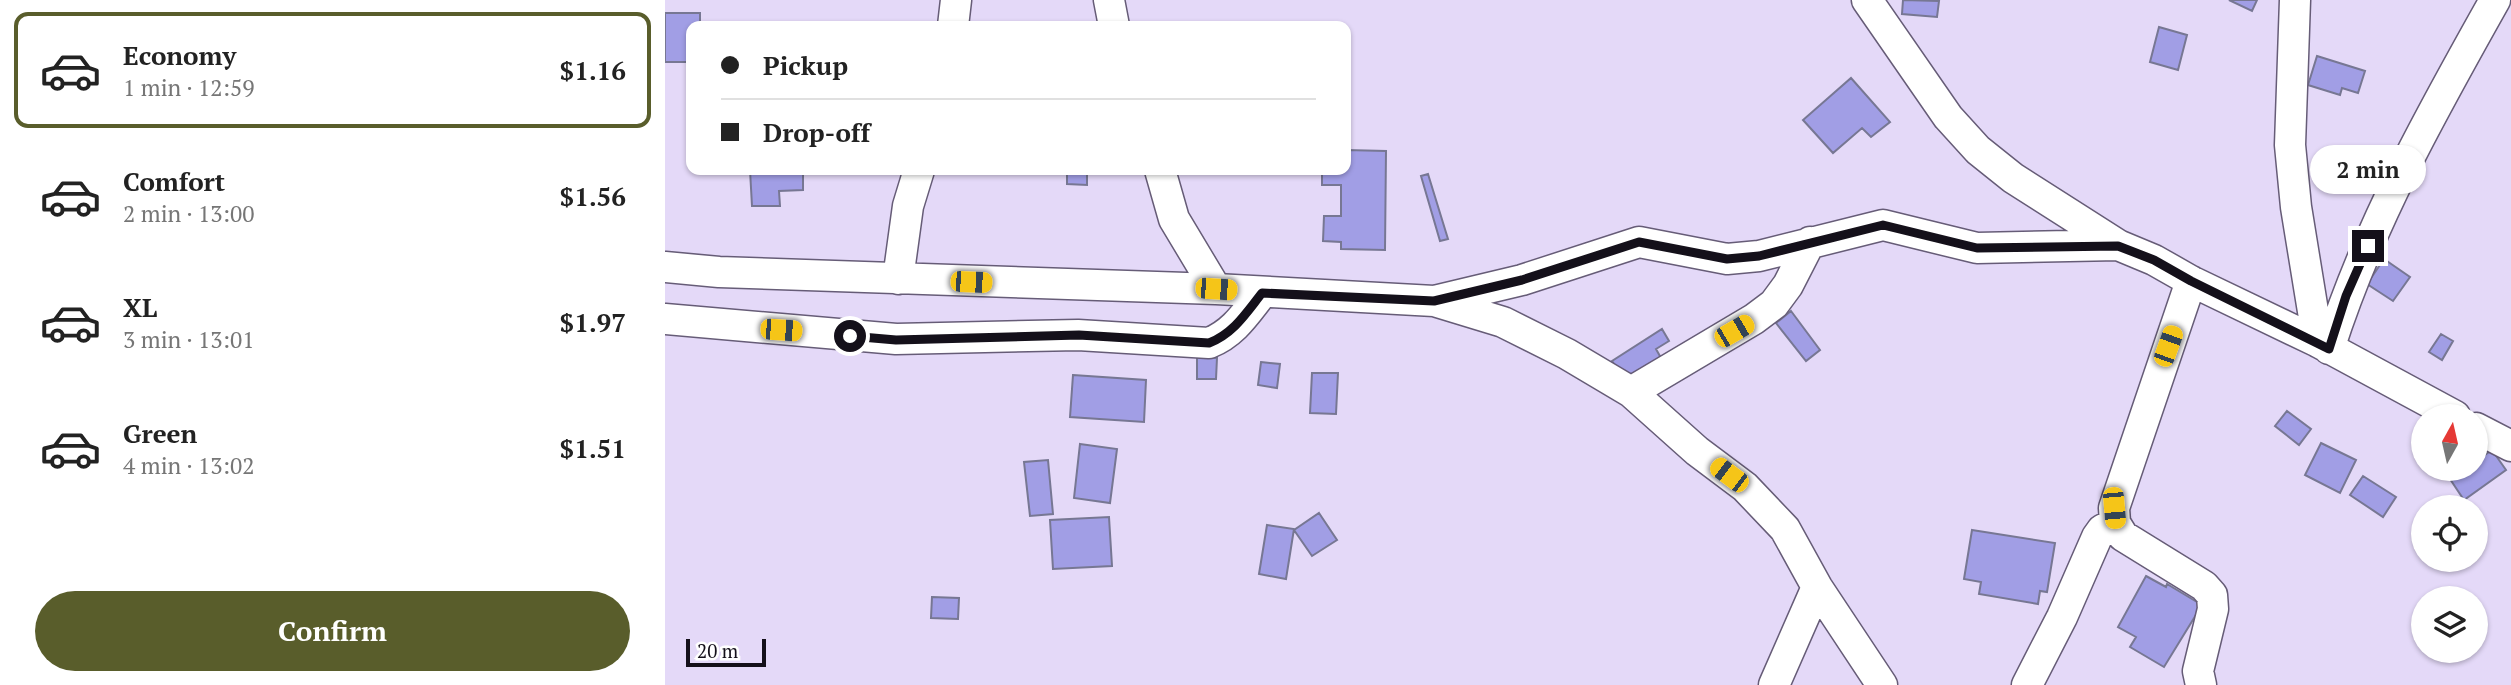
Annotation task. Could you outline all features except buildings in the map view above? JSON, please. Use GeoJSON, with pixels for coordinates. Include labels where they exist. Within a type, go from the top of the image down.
{"type":"FeatureCollection","features":[{"type":"Feature","properties":{"kind":"street"},"geometry":{"type":"LineString","coordinates":[[954,21],[957,0]]}},
{"type":"Feature","properties":{"kind":"street"},"geometry":{"type":"LineString","coordinates":[[1109,0],[1113,21]]}},
{"type":"Feature","properties":{"kind":"street"},"geometry":{"type":"LineString","coordinates":[[1867,0],[1948,117],[1978,150],[2013,178],[2118,246],[2154,260],[2432,404]]}},
{"type":"Feature","properties":{"kind":"street"},"geometry":{"type":"LineString","coordinates":[[2295,0],[2290,145],[2296,207],[2323,346]]}},
{"type":"Feature","properties":{"kind":"street"},"geometry":{"type":"LineString","coordinates":[[2323,346],[2402,170],[2495,0]]}},
{"type":"Feature","properties":{"kind":"street"},"geometry":{"type":"LineString","coordinates":[[898,279],[908,206],[917,175]]}},
{"type":"Feature","properties":{"kind":"street"},"geometry":{"type":"LineString","coordinates":[[1161,175],[1174,219],[1216,289]]}},
{"type":"Feature","properties":{"kind":"street"},"geometry":{"type":"LineString","coordinates":[[1434,301],[1522,280],[1639,242],[1727,259],[1759,256],[1883,225],[1977,248],[2118,246]]}},
{"type":"Feature","properties":{"kind":"street"},"geometry":{"type":"LineString","coordinates":[[1631,392],[1754,319],[1774,304],[1788,285],[1810,242]]}},
{"type":"Feature","properties":{"kind":"street"},"geometry":{"type":"LineString","coordinates":[[665,267],[719,272],[1216,289],[1434,301],[1503,322],[1567,354],[1631,392],[1697,451],[1745,487],[1785,529],[1817,587],[1882,685]]}},
{"type":"Feature","properties":{"kind":"street"},"geometry":{"type":"LineString","coordinates":[[2191,281],[2114,508],[2115,523],[2123,536],[2204,586],[2212,595],[2213,609],[2198,671],[2201,685]]}},
{"type":"Feature","properties":{"kind":"street"},"geometry":{"type":"LineString","coordinates":[[665,319],[896,340],[1079,335],[1209,343],[1224,337],[1235,327],[1262,293]]}},
{"type":"Feature","properties":{"kind":"street"},"geometry":{"type":"LineString","coordinates":[[2489,435],[2511,446]]}},
{"type":"Feature","properties":{"kind":"street"},"geometry":{"type":"LineString","coordinates":[[2028,685],[2097,537],[2102,530],[2115,523]]}},
{"type":"Feature","properties":{"kind":"street"},"geometry":{"type":"LineString","coordinates":[[1774,685],[1817,587]]}},
{"type":"Feature","properties":{"kind":"route"},"geometry":{"type":"LineString","coordinates":[[850,336],[896,340],[1079,335],[1209,343],[1224,337],[1235,327],[1262,293],[1434,301],[1522,280],[1639,242],[1727,259],[1759,256],[1883,225],[1977,248],[2118,246],[2154,260],[2329,349],[2346,296],[2368,246]]}}]}
